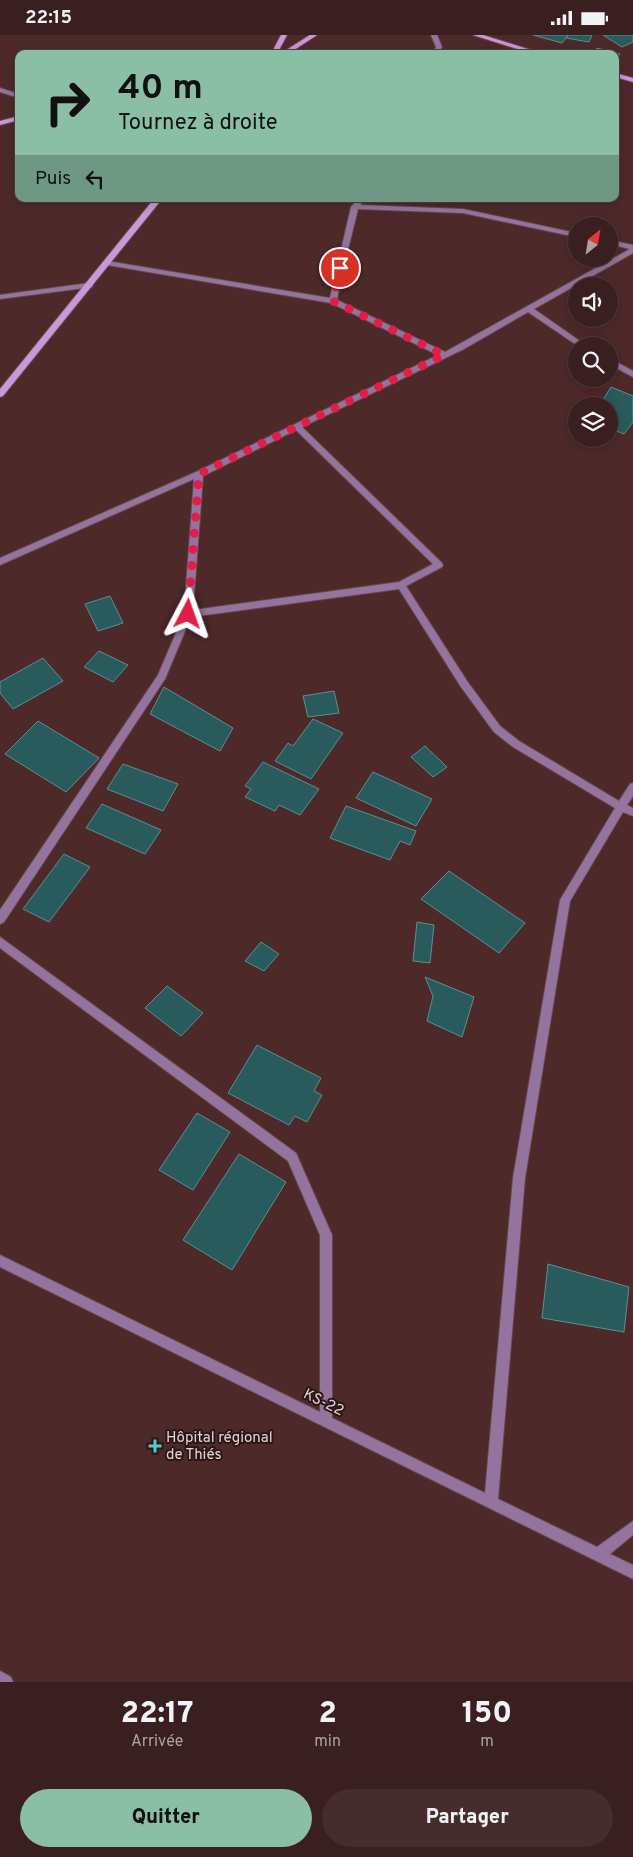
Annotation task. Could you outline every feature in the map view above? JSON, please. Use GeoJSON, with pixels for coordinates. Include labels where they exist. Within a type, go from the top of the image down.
{"type":"FeatureCollection","features":[{"type":"Feature","properties":{"kind":"main road"},"geometry":{"type":"LineString","coordinates":[[276,50],[284,35]]}},
{"type":"Feature","properties":{"kind":"main road"},"geometry":{"type":"LineString","coordinates":[[290,50],[314,35]]}},
{"type":"Feature","properties":{"kind":"main road"},"geometry":{"type":"LineString","coordinates":[[476,35],[527,50]]}},
{"type":"Feature","properties":{"kind":"main road"},"geometry":{"type":"LineString","coordinates":[[619,76],[633,80]]}},
{"type":"Feature","properties":{"kind":"main road"},"geometry":{"type":"LineString","coordinates":[[0,123],[15,119]]}},
{"type":"Feature","properties":{"kind":"main road"},"geometry":{"type":"LineString","coordinates":[[0,395],[156,202]]}},
{"type":"Feature","properties":{"kind":"street"},"geometry":{"type":"LineString","coordinates":[[434,35],[438,39],[439,47],[437,50]]}},
{"type":"Feature","properties":{"kind":"street"},"geometry":{"type":"LineString","coordinates":[[0,90],[15,95]]}},
{"type":"Feature","properties":{"kind":"street"},"geometry":{"type":"LineString","coordinates":[[333,301],[355,207],[359,202]]}},
{"type":"Feature","properties":{"kind":"street"},"geometry":{"type":"LineString","coordinates":[[355,207],[463,211],[568,233]]}},
{"type":"Feature","properties":{"kind":"street"},"geometry":{"type":"LineString","coordinates":[[618,245],[633,249]]}},
{"type":"Feature","properties":{"kind":"street"},"geometry":{"type":"LineString","coordinates":[[0,561],[199,474],[444,355],[633,249]]}},
{"type":"Feature","properties":{"kind":"street"},"geometry":{"type":"LineString","coordinates":[[107,263],[333,301],[444,355]]}},
{"type":"Feature","properties":{"kind":"street"},"geometry":{"type":"LineString","coordinates":[[0,297],[89,285]]}},
{"type":"Feature","properties":{"kind":"street"},"geometry":{"type":"LineString","coordinates":[[528,309],[570,337]]}},
{"type":"Feature","properties":{"kind":"street"},"geometry":{"type":"LineString","coordinates":[[618,366],[633,374]]}},
{"type":"Feature","properties":{"kind":"street"},"geometry":{"type":"LineString","coordinates":[[188,614],[402,585],[439,565],[297,427]]}},
{"type":"Feature","properties":{"kind":"street"},"geometry":{"type":"LineString","coordinates":[[0,919],[162,676],[188,614],[199,474]]}},
{"type":"Feature","properties":{"kind":"street"},"geometry":{"type":"LineString","coordinates":[[402,585],[464,684],[497,729],[516,744],[621,807],[633,812]]}},
{"type":"Feature","properties":{"kind":"street"},"geometry":{"type":"LineString","coordinates":[[490,1502],[519,1177],[565,900],[633,787]]}},
{"type":"Feature","properties":{"kind":"street"},"geometry":{"type":"LineString","coordinates":[[0,942],[292,1157],[326,1235],[326,1422]]}},
{"type":"Feature","properties":{"kind":"street","name":"KS-22"},"geometry":{"type":"LineString","coordinates":[[0,1261],[633,1572]]}},
{"type":"Feature","properties":{"kind":"street"},"geometry":{"type":"LineString","coordinates":[[598,1555],[633,1527]]}},
{"type":"Feature","properties":{"kind":"street"},"geometry":{"type":"LineString","coordinates":[[0,1679],[6,1682]]}},
{"type":"Feature","properties":{"kind":"building"},"geometry":{"type":"Polygon","coordinates":[[[533,35],[568,35],[562,43],[533,35]]]}},
{"type":"Feature","properties":{"kind":"building"},"geometry":{"type":"Polygon","coordinates":[[[568,35],[592,35],[589,42],[566,38],[568,35]]]}},
{"type":"Feature","properties":{"kind":"building"},"geometry":{"type":"Polygon","coordinates":[[[603,35],[633,35],[633,42],[622,47],[603,35]]]}},
{"type":"Feature","properties":{"kind":"building"},"geometry":{"type":"Polygon","coordinates":[[[611,387],[633,396],[633,422],[624,434],[618,432],[618,397],[605,397],[611,387]]]}},
{"type":"Feature","properties":{"kind":"building"},"geometry":{"type":"Polygon","coordinates":[[[110,596],[123,623],[98,631],[85,604],[110,596]]]}},
{"type":"Feature","properties":{"kind":"building"},"geometry":{"type":"Polygon","coordinates":[[[99,651],[128,665],[113,682],[84,667],[99,651]]]}},
{"type":"Feature","properties":{"kind":"building"},"geometry":{"type":"Polygon","coordinates":[[[43,658],[63,681],[13,709],[0,693],[0,682],[43,658]]]}},
{"type":"Feature","properties":{"kind":"building"},"geometry":{"type":"Polygon","coordinates":[[[164,687],[233,728],[220,751],[150,714],[164,687]]]}},
{"type":"Feature","properties":{"kind":"building"},"geometry":{"type":"Polygon","coordinates":[[[334,691],[339,713],[308,717],[303,696],[334,691]]]}},
{"type":"Feature","properties":{"kind":"building"},"geometry":{"type":"Polygon","coordinates":[[[313,719],[343,733],[311,779],[275,761],[288,743],[293,746],[313,719]]]}},
{"type":"Feature","properties":{"kind":"building"},"geometry":{"type":"Polygon","coordinates":[[[38,721],[99,758],[66,792],[5,754],[38,721]]]}},
{"type":"Feature","properties":{"kind":"building"},"geometry":{"type":"Polygon","coordinates":[[[425,746],[447,767],[433,777],[411,757],[425,746]]]}},
{"type":"Feature","properties":{"kind":"building"},"geometry":{"type":"Polygon","coordinates":[[[263,762],[319,789],[300,815],[279,805],[275,811],[245,797],[251,789],[245,786],[263,762]]]}},
{"type":"Feature","properties":{"kind":"building"},"geometry":{"type":"Polygon","coordinates":[[[123,764],[178,784],[163,811],[107,789],[123,764]]]}},
{"type":"Feature","properties":{"kind":"building"},"geometry":{"type":"Polygon","coordinates":[[[373,772],[432,799],[416,826],[356,798],[373,772]]]}},
{"type":"Feature","properties":{"kind":"building"},"geometry":{"type":"Polygon","coordinates":[[[102,804],[161,830],[145,854],[86,828],[102,804]]]}},
{"type":"Feature","properties":{"kind":"building"},"geometry":{"type":"Polygon","coordinates":[[[346,806],[416,831],[410,845],[400,841],[390,860],[330,838],[346,806]]]}},
{"type":"Feature","properties":{"kind":"building"},"geometry":{"type":"Polygon","coordinates":[[[64,854],[90,867],[49,922],[23,909],[64,854]]]}},
{"type":"Feature","properties":{"kind":"building"},"geometry":{"type":"Polygon","coordinates":[[[449,871],[525,923],[499,953],[421,899],[449,871]]]}},
{"type":"Feature","properties":{"kind":"building"},"geometry":{"type":"Polygon","coordinates":[[[417,922],[434,925],[430,963],[413,961],[417,922]]]}},
{"type":"Feature","properties":{"kind":"building"},"geometry":{"type":"Polygon","coordinates":[[[261,942],[279,954],[264,971],[245,961],[261,942]]]}},
{"type":"Feature","properties":{"kind":"building"},"geometry":{"type":"Polygon","coordinates":[[[425,977],[474,997],[462,1037],[427,1021],[433,996],[425,977]]]}},
{"type":"Feature","properties":{"kind":"building"},"geometry":{"type":"Polygon","coordinates":[[[167,986],[203,1013],[181,1036],[145,1008],[167,986]]]}},
{"type":"Feature","properties":{"kind":"building"},"geometry":{"type":"Polygon","coordinates":[[[257,1045],[321,1078],[314,1091],[322,1095],[307,1122],[295,1116],[289,1125],[228,1093],[257,1045]]]}},
{"type":"Feature","properties":{"kind":"building"},"geometry":{"type":"Polygon","coordinates":[[[197,1113],[230,1132],[193,1190],[159,1170],[197,1113]]]}},
{"type":"Feature","properties":{"kind":"building"},"geometry":{"type":"Polygon","coordinates":[[[239,1154],[286,1182],[232,1270],[183,1240],[239,1154]]]}},
{"type":"Feature","properties":{"kind":"building"},"geometry":{"type":"Polygon","coordinates":[[[548,1264],[629,1287],[624,1332],[542,1318],[548,1264]]]}},
{"type":"Feature","properties":{"kind":"place","name":"Hôpital régional de Thiés"},"geometry":{"type":"Point","coordinates":[155,1446]}},
{"type":"Feature","properties":{"kind":"route"},"geometry":{"type":"LineString","coordinates":[[188,614],[199,474],[444,355],[333,301],[340,268]]}}]}
